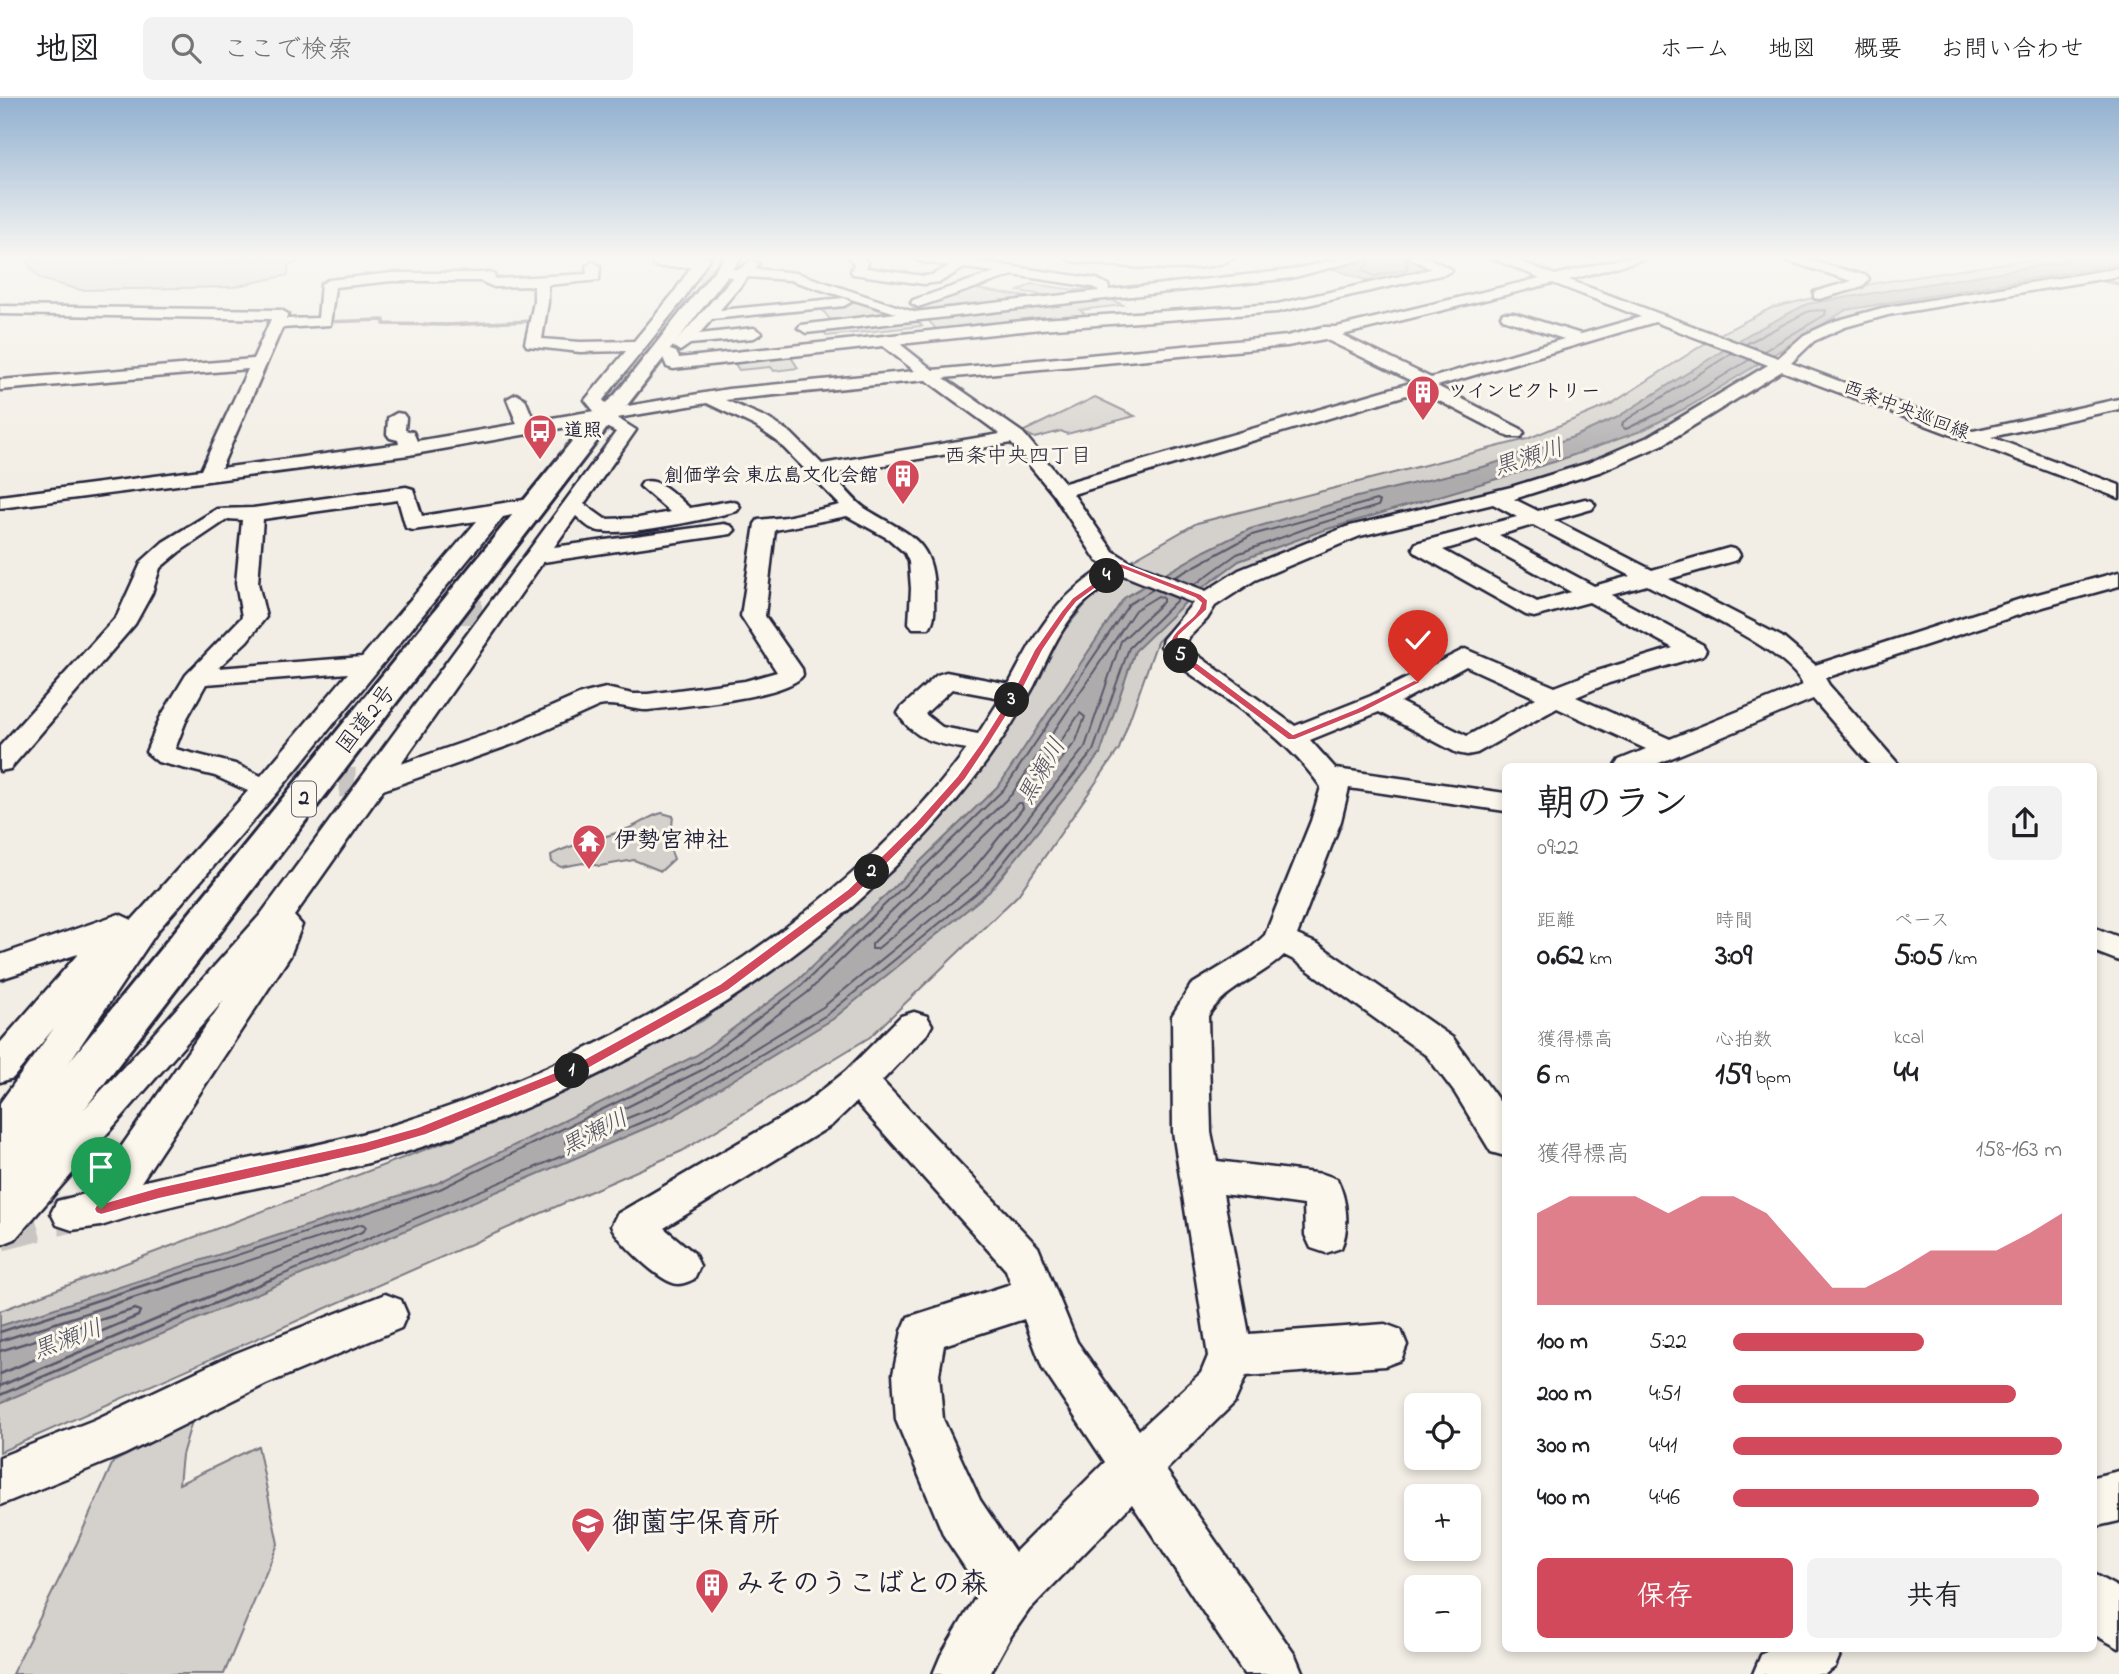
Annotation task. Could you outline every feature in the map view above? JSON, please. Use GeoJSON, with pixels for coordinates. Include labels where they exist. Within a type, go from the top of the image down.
{"type":"FeatureCollection","features":[{"type":"Feature","properties":{"kind":"highway","name":"国道2号"},"geometry":{"type":"LineString","coordinates":[[0,1183],[606,414],[680,331]]}},
{"type":"Feature","properties":{"kind":"street"},"geometry":{"type":"LineString","coordinates":[[208,475],[274,331]]}},
{"type":"Feature","properties":{"kind":"street"},"geometry":{"type":"LineString","coordinates":[[535,331],[533,343],[639,346]]}},
{"type":"Feature","properties":{"kind":"street"},"geometry":{"type":"LineString","coordinates":[[0,1227],[21,1207],[273,922],[364,783],[491,612],[539,556],[627,430],[612,423],[595,405],[594,400],[652,331]]}},
{"type":"Feature","properties":{"kind":"street"},"geometry":{"type":"LineString","coordinates":[[645,369],[670,355],[695,331]]}},
{"type":"Feature","properties":{"kind":"street"},"geometry":{"type":"LineString","coordinates":[[931,331],[937,337]]}},
{"type":"Feature","properties":{"kind":"street"},"geometry":{"type":"LineString","coordinates":[[670,355],[673,364],[736,355],[989,331]]}},
{"type":"Feature","properties":{"kind":"street"},"geometry":{"type":"LineString","coordinates":[[1160,331],[1188,353]]}},
{"type":"Feature","properties":{"kind":"street"},"geometry":{"type":"LineString","coordinates":[[1321,331],[1515,433]]}},
{"type":"Feature","properties":{"kind":"street"},"geometry":{"type":"LineString","coordinates":[[0,502],[409,449],[710,397],[932,374],[1188,353],[1343,331]]}},
{"type":"Feature","properties":{"kind":"street"},"geometry":{"type":"LineString","coordinates":[[1554,331],[1580,339]]}},
{"type":"Feature","properties":{"kind":"street"},"geometry":{"type":"LineString","coordinates":[[1061,491],[1609,331]]}},
{"type":"Feature","properties":{"kind":"street","name":"西条中央巡回線"},"geometry":{"type":"LineString","coordinates":[[1691,331],[2119,492]]}},
{"type":"Feature","properties":{"kind":"street"},"geometry":{"type":"LineString","coordinates":[[1202,599],[1247,575],[1353,531],[1495,497],[1595,467],[1655,441],[1781,364],[1809,338],[1826,331]]}},
{"type":"Feature","properties":{"kind":"street"},"geometry":{"type":"LineString","coordinates":[[686,340],[766,332]]}},
{"type":"Feature","properties":{"kind":"street"},"geometry":{"type":"LineString","coordinates":[[888,342],[932,374],[951,392],[1016,437],[1061,491],[1096,546],[1121,566],[1202,599]]}},
{"type":"Feature","properties":{"kind":"street"},"geometry":{"type":"LineString","coordinates":[[0,385],[258,363]]}},
{"type":"Feature","properties":{"kind":"street"},"geometry":{"type":"LineString","coordinates":[[710,397],[723,406],[761,422],[784,437],[852,506],[850,509]]}},
{"type":"Feature","properties":{"kind":"street"},"geometry":{"type":"LineString","coordinates":[[516,399],[528,428]]}},
{"type":"Feature","properties":{"kind":"street"},"geometry":{"type":"LineString","coordinates":[[1973,436],[2119,404]]}},
{"type":"Feature","properties":{"kind":"street"},"geometry":{"type":"LineString","coordinates":[[397,418],[396,434],[407,436],[409,449]]}},
{"type":"Feature","properties":{"kind":"street"},"geometry":{"type":"LineString","coordinates":[[817,471],[1016,437]]}},
{"type":"Feature","properties":{"kind":"street"},"geometry":{"type":"LineString","coordinates":[[224,513],[238,472]]}},
{"type":"Feature","properties":{"kind":"street"},"geometry":{"type":"LineString","coordinates":[[650,486],[686,515]]}},
{"type":"Feature","properties":{"kind":"street"},"geometry":{"type":"LineString","coordinates":[[0,763],[127,619],[141,593],[150,566],[171,547],[224,513],[253,514],[406,494],[413,524],[536,505]]}},
{"type":"Feature","properties":{"kind":"street"},"geometry":{"type":"LineString","coordinates":[[1495,497],[1773,642],[1814,681],[1883,763]]}},
{"type":"Feature","properties":{"kind":"street"},"geometry":{"type":"LineString","coordinates":[[1585,505],[1424,548],[1534,610],[1729,555]]}},
{"type":"Feature","properties":{"kind":"street"},"geometry":{"type":"LineString","coordinates":[[580,509],[600,525],[639,523],[730,507]]}},
{"type":"Feature","properties":{"kind":"street"},"geometry":{"type":"LineString","coordinates":[[364,783],[509,736],[590,700],[606,696],[632,702],[648,702],[785,679],[790,675],[789,670],[752,616],[765,524],[786,523],[850,509],[901,539],[918,557],[923,606],[921,622]]}},
{"type":"Feature","properties":{"kind":"street"},"geometry":{"type":"LineString","coordinates":[[0,1068],[135,923],[278,782],[368,664],[417,612],[496,512]]}},
{"type":"Feature","properties":{"kind":"street"},"geometry":{"type":"LineString","coordinates":[[253,514],[247,583],[254,617],[242,636],[206,665],[164,735],[160,752],[169,758],[227,771],[251,784],[278,782]]}},
{"type":"Feature","properties":{"kind":"street"},"geometry":{"type":"LineString","coordinates":[[539,556],[724,530]]}},
{"type":"Feature","properties":{"kind":"street"},"geometry":{"type":"LineString","coordinates":[[1380,702],[1467,747],[1558,696],[1600,678],[1694,650],[1480,533]]}},
{"type":"Feature","properties":{"kind":"street"},"geometry":{"type":"LineString","coordinates":[[273,922],[286,925],[273,956],[86,1211],[365,1147],[421,1131],[538,1086],[626,1044],[725,987],[852,892],[920,824],[961,778],[985,744],[1017,693],[1038,650],[1065,611],[1074,600],[1121,566]]}},
{"type":"Feature","properties":{"kind":"street"},"geometry":{"type":"LineString","coordinates":[[1636,763],[1814,681],[2035,602],[2119,579]]}},
{"type":"Feature","properties":{"kind":"street"},"geometry":{"type":"LineString","coordinates":[[960,1674],[992,1617],[1011,1592],[1134,1467],[1218,1388],[1231,1356],[1192,1132],[1189,1016],[1203,995],[1262,957],[1279,940],[1334,798],[1335,787],[1292,737],[1180,655],[1173,646],[1175,636],[1203,610],[1202,599]]}},
{"type":"Feature","properties":{"kind":"street"},"geometry":{"type":"LineString","coordinates":[[1292,737],[1380,702],[1465,656],[1558,696],[1669,749]]}},
{"type":"Feature","properties":{"kind":"street"},"geometry":{"type":"LineString","coordinates":[[200,677],[368,664]]}},
{"type":"Feature","properties":{"kind":"street"},"geometry":{"type":"LineString","coordinates":[[985,744],[931,733],[914,722],[911,713],[946,680],[1017,693]]}},
{"type":"Feature","properties":{"kind":"street"},"geometry":{"type":"LineString","coordinates":[[1328,776],[1502,802]]}},
{"type":"Feature","properties":{"kind":"street"},"geometry":{"type":"LineString","coordinates":[[0,967],[135,923]]}},
{"type":"Feature","properties":{"kind":"street"},"geometry":{"type":"LineString","coordinates":[[0,1133],[135,923]]}},
{"type":"Feature","properties":{"kind":"street"},"geometry":{"type":"LineString","coordinates":[[1279,940],[1306,952],[1440,1047],[1468,1083],[1502,1136]]}},
{"type":"Feature","properties":{"kind":"street"},"geometry":{"type":"LineString","coordinates":[[2097,940],[2119,950]]}},
{"type":"Feature","properties":{"kind":"street"},"geometry":{"type":"LineString","coordinates":[[679,1266],[632,1226],[819,1114],[859,1081],[914,1025]]}},
{"type":"Feature","properties":{"kind":"street"},"geometry":{"type":"LineString","coordinates":[[859,1081],[1023,1260],[1059,1354],[1276,1674]]}},
{"type":"Feature","properties":{"kind":"street"},"geometry":{"type":"LineString","coordinates":[[1199,1175],[1323,1191],[1326,1235]]}},
{"type":"Feature","properties":{"kind":"street"},"geometry":{"type":"LineString","coordinates":[[1011,1592],[962,1518],[920,1420],[916,1374],[924,1331],[1036,1296]]}},
{"type":"Feature","properties":{"kind":"street"},"geometry":{"type":"LineString","coordinates":[[0,1481],[108,1438],[250,1369],[385,1314]]}},
{"type":"Feature","properties":{"kind":"street"},"geometry":{"type":"LineString","coordinates":[[1231,1356],[1385,1345]]}},
{"type":"Feature","properties":{"kind":"street"},"geometry":{"type":"LineString","coordinates":[[2097,1501],[2119,1496]]}},
{"type":"Feature","properties":{"kind":"street"},"geometry":{"type":"LineString","coordinates":[[2097,1603],[2119,1622]]}},
{"type":"Feature","properties":{"kind":"street"},"geometry":{"type":"LineString","coordinates":[[1780,1674],[1810,1652]]}},
{"type":"Feature","properties":{"kind":"shaded area"},"geometry":{"type":"Polygon","coordinates":[[[823,331],[879,331],[827,336],[823,331]]]}},
{"type":"Feature","properties":{"kind":"shaded area"},"geometry":{"type":"Polygon","coordinates":[[[1727,331],[1823,331],[1774,354],[1735,393],[1586,470],[1389,520],[1189,609],[1157,642],[1119,749],[1018,895],[870,1037],[682,1151],[0,1452],[0,1311],[500,1121],[702,1021],[893,871],[966,788],[1010,720],[1057,639],[1101,585],[1132,560],[1197,523],[1527,439],[1611,404],[1727,331]]]}},
{"type":"Feature","properties":{"kind":"shaded area"},"geometry":{"type":"Polygon","coordinates":[[[789,354],[798,368],[774,371],[771,367],[739,370],[733,361],[789,354]]]}},
{"type":"Feature","properties":{"kind":"shaded area"},"geometry":{"type":"Polygon","coordinates":[[[1095,397],[1135,416],[1067,434],[1061,431],[1035,438],[1022,432],[1095,397]]]}},
{"type":"Feature","properties":{"kind":"shaded area"},"geometry":{"type":"Polygon","coordinates":[[[662,813],[673,816],[672,827],[665,836],[674,859],[661,871],[634,860],[600,866],[583,863],[561,867],[552,862],[551,855],[561,850],[622,831],[662,813]]]}},
{"type":"Feature","properties":{"kind":"shaded area"},"geometry":{"type":"Polygon","coordinates":[[[192,1421],[182,1455],[179,1484],[258,1446],[278,1544],[224,1674],[12,1674],[77,1543],[113,1462],[192,1421]]]}},
{"type":"Feature","properties":{"kind":"water","name":"黒瀬川"},"geometry":{"type":"Polygon","coordinates":[[[1756,331],[1813,331],[1690,406],[1641,431],[1554,462],[1321,531],[1239,561],[1194,594],[1135,651],[1100,754],[989,892],[833,1019],[672,1117],[0,1403],[0,1326],[438,1183],[697,1055],[796,982],[1000,784],[1124,598],[1205,551],[1250,529],[1353,498],[1486,466],[1573,437],[1616,418],[1756,331]]]}},
{"type":"Feature","properties":{"kind":"tunnel"},"geometry":{"type":"LineString","coordinates":[[422,612],[484,612]]}},
{"type":"Feature","properties":{"kind":"tunnel"},"geometry":{"type":"LineString","coordinates":[[295,780],[355,783]]}},
{"type":"Feature","properties":{"kind":"tunnel"},"geometry":{"type":"LineString","coordinates":[[0,1232],[72,1213]]}},
{"type":"Feature","properties":{"kind":"place","name":"ツインビクトリー"},"geometry":{"type":"Point","coordinates":[1423,422]}},
{"type":"Feature","properties":{"kind":"place","name":"道照"},"geometry":{"type":"Point","coordinates":[540,461]}},
{"type":"Feature","properties":{"kind":"place","name":"創価学会 東広島文化会館"},"geometry":{"type":"Point","coordinates":[903,506]}},
{"type":"Feature","properties":{"kind":"place","name":"伊勢宮神社"},"geometry":{"type":"Point","coordinates":[589,871]}},
{"type":"Feature","properties":{"kind":"place","name":"御薗宇保育所"},"geometry":{"type":"Point","coordinates":[588,1554]}},
{"type":"Feature","properties":{"kind":"place","name":"みそのうこばとの森"},"geometry":{"type":"Point","coordinates":[712,1615]}},
{"type":"Feature","properties":{"kind":"district","name":"西条中央四丁目"},"geometry":{"type":"Point","coordinates":[1018,457]}},
{"type":"Feature","properties":{"kind":"route"},"geometry":{"type":"LineString","coordinates":[[101,1209],[159,1193],[365,1147],[421,1131],[579,1068],[725,987],[852,892],[920,824],[961,778],[985,744],[1017,693],[1038,650],[1065,611],[1074,600],[1121,566],[1198,596],[1205,602],[1203,610],[1175,636],[1173,646],[1180,655],[1292,737],[1380,702],[1418,682]]}}]}
